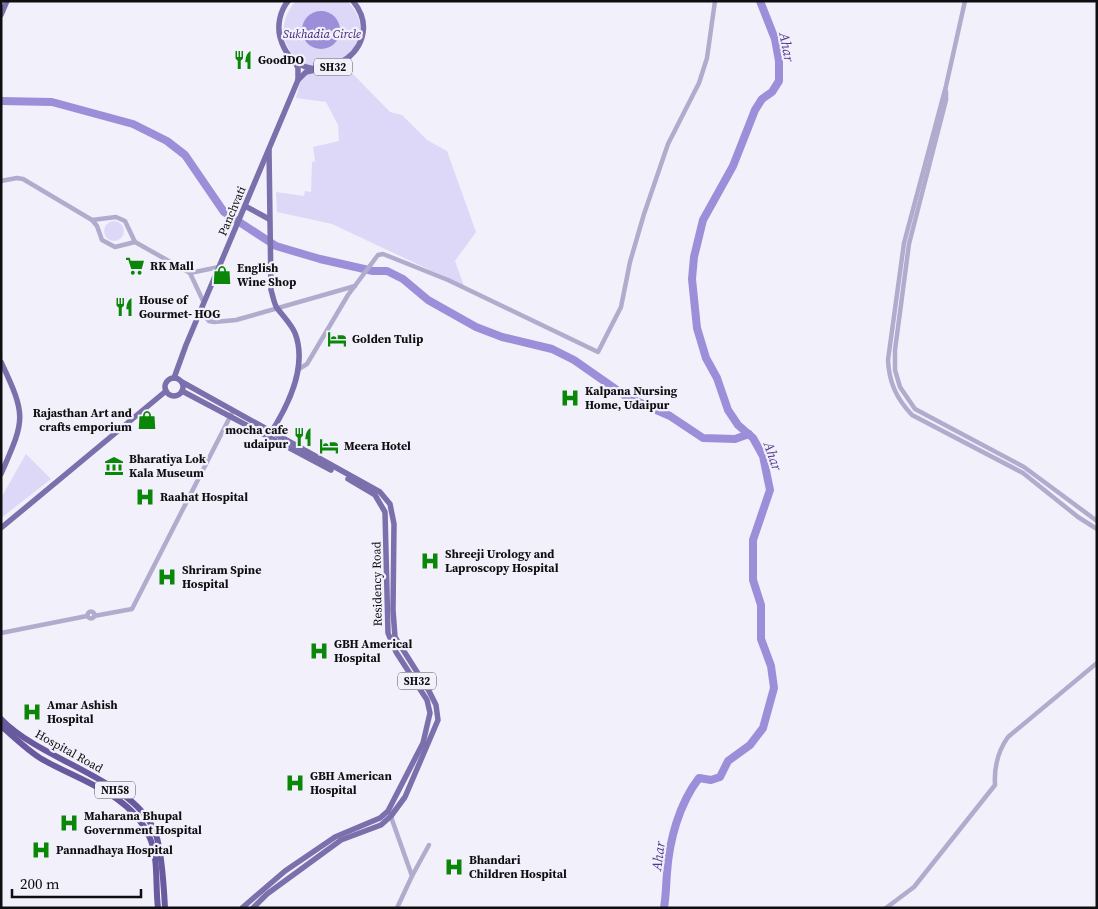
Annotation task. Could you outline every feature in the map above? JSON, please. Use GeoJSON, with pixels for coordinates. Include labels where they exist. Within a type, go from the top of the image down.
{"type":"FeatureCollection","features":[{"type":"Feature","properties":{"kind":"highway","name":"Hospital Road"},"geometry":{"type":"LineString","coordinates":[[1,719],[13,731],[38,748],[130,799],[144,814],[155,832],[158,843],[165,908]]}},
{"type":"Feature","properties":{"kind":"highway","name":"NH58"},"geometry":{"type":"LineString","coordinates":[[1,726],[39,757],[119,800],[136,816],[149,835],[154,849],[158,908]]}},
{"type":"Feature","properties":{"kind":"main road"},"geometry":{"type":"LineString","coordinates":[[1,14],[7,1]]}},
{"type":"Feature","properties":{"kind":"main road","name":"SH32"},"geometry":{"type":"LineString","coordinates":[[298,80],[306,72],[329,68],[347,60],[359,44],[362,24],[359,10],[353,1]]}},
{"type":"Feature","properties":{"kind":"main road","name":"SH32"},"geometry":{"type":"LineString","coordinates":[[285,3],[279,24],[280,36],[283,46],[298,68],[298,80]]}},
{"type":"Feature","properties":{"kind":"main road","name":"SH32"},"geometry":{"type":"LineString","coordinates":[[292,57],[304,66],[319,69]]}},
{"type":"Feature","properties":{"kind":"main road","name":"Panchvati"},"geometry":{"type":"LineString","coordinates":[[174,378],[184,349],[298,80]]}},
{"type":"Feature","properties":{"kind":"main road"},"geometry":{"type":"LineString","coordinates":[[269,147],[269,256],[271,290],[276,307],[295,332],[300,369],[270,434]]}},
{"type":"Feature","properties":{"kind":"main road"},"geometry":{"type":"LineString","coordinates":[[245,207],[269,220]]}},
{"type":"Feature","properties":{"kind":"main road"},"geometry":{"type":"LineString","coordinates":[[1,362],[20,406],[21,420],[1,474]]}},
{"type":"Feature","properties":{"kind":"main road"},"geometry":{"type":"LineString","coordinates":[[174,378],[232,414]]}},
{"type":"Feature","properties":{"kind":"main road","name":"SH32"},"geometry":{"type":"LineString","coordinates":[[174,378],[166,382],[166,391],[173,396],[182,391],[270,434]]}},
{"type":"Feature","properties":{"kind":"main road"},"geometry":{"type":"LineString","coordinates":[[182,382],[182,391]]}},
{"type":"Feature","properties":{"kind":"main road"},"geometry":{"type":"LineString","coordinates":[[1,528],[166,391]]}},
{"type":"Feature","properties":{"kind":"main road","name":"Residency Road"},"geometry":{"type":"LineString","coordinates":[[270,434],[375,495],[385,512],[388,633],[396,652],[427,700],[430,713],[423,743],[389,814]]}},
{"type":"Feature","properties":{"kind":"main road"},"geometry":{"type":"LineString","coordinates":[[242,908],[286,871],[335,836],[389,814]]}},
{"type":"Feature","properties":{"kind":"main road"},"geometry":{"type":"LineString","coordinates":[[253,908],[267,894],[341,840],[381,825],[389,814]]}},
{"type":"Feature","properties":{"kind":"street"},"geometry":{"type":"LineString","coordinates":[[300,369],[307,364],[364,273],[378,256],[383,254],[393,256],[448,280],[598,352],[621,307],[631,258],[665,153],[701,76],[712,35],[716,1]]}},
{"type":"Feature","properties":{"kind":"street"},"geometry":{"type":"LineString","coordinates":[[965,1],[946,86],[904,243],[888,360],[893,388],[901,404],[912,415],[1023,473],[1097,529]]}},
{"type":"Feature","properties":{"kind":"street"},"geometry":{"type":"LineString","coordinates":[[946,86],[946,100],[909,244],[896,350],[895,370],[900,387],[915,409],[1019,464],[1097,521]]}},
{"type":"Feature","properties":{"kind":"street"},"geometry":{"type":"LineString","coordinates":[[1,181],[17,178],[23,180],[92,220],[106,244],[115,247],[135,242]]}},
{"type":"Feature","properties":{"kind":"street"},"geometry":{"type":"LineString","coordinates":[[92,220],[121,218],[128,225],[135,242],[190,273],[209,321],[214,322],[251,316],[276,307],[355,286]]}},
{"type":"Feature","properties":{"kind":"street"},"geometry":{"type":"LineString","coordinates":[[190,273],[219,267]]}},
{"type":"Feature","properties":{"kind":"street"},"geometry":{"type":"LineString","coordinates":[[1,634],[88,616],[90,612],[94,616],[132,609],[232,414]]}},
{"type":"Feature","properties":{"kind":"street"},"geometry":{"type":"LineString","coordinates":[[886,908],[914,887],[996,785],[994,771],[1003,743],[1008,737],[1097,663]]}},
{"type":"Feature","properties":{"kind":"street"},"geometry":{"type":"LineString","coordinates":[[389,814],[412,876]]}},
{"type":"Feature","properties":{"kind":"street"},"geometry":{"type":"LineString","coordinates":[[398,908],[412,876],[429,845]]}},
{"type":"Feature","properties":{"kind":"street"},"geometry":{"type":"LineString","coordinates":[[286,871],[288,879]]}},
{"type":"Feature","properties":{"kind":"green space","name":"Sukhadia Circle"},"geometry":{"type":"Polygon","coordinates":[[[296,1],[347,1],[359,19],[360,35],[353,49],[340,60],[325,66],[309,65],[295,57],[285,40],[284,24],[287,14],[296,1]]]}},
{"type":"Feature","properties":{"kind":"green space"},"geometry":{"type":"Polygon","coordinates":[[[347,68],[390,112],[402,115],[427,140],[447,151],[476,232],[455,261],[464,286],[332,224],[277,212],[276,192],[304,196],[305,191],[311,192],[312,162],[315,161],[313,147],[339,141],[338,125],[326,102],[296,98],[300,83],[309,73],[347,68]]]}},
{"type":"Feature","properties":{"kind":"green space"},"geometry":{"type":"Polygon","coordinates":[[[114,221],[121,224],[124,231],[121,238],[114,241],[107,238],[104,231],[107,224],[114,221]]]}},
{"type":"Feature","properties":{"kind":"green space"},"geometry":{"type":"Polygon","coordinates":[[[26,454],[51,479],[1,518],[1,498],[26,454]]]}},
{"type":"Feature","properties":{"kind":"shaded area"},"geometry":{"type":"Polygon","coordinates":[[[321,11],[335,16],[340,30],[335,44],[321,49],[307,44],[302,30],[307,16],[321,11]]]}},
{"type":"Feature","properties":{"kind":"waterway","name":"Ahar"},"geometry":{"type":"LineString","coordinates":[[664,908],[670,848],[676,823],[686,799],[699,778],[711,780],[720,777],[728,761],[750,745],[763,728],[774,688],[771,666],[761,639],[761,605],[753,580],[753,540],[770,490],[763,456],[753,438],[738,425],[728,410],[717,378],[706,358],[697,328],[692,279],[694,257],[703,220],[733,166],[755,110],[762,99],[772,92],[779,81],[779,61],[775,39],[760,1]]}},
{"type":"Feature","properties":{"kind":"waterway"},"geometry":{"type":"LineString","coordinates":[[1,101],[52,102],[133,124],[167,141],[185,155],[224,212],[276,246],[320,259],[373,271],[387,271],[403,279],[428,300],[476,327],[502,337],[552,349],[574,360],[627,397],[670,416],[703,438],[735,439],[749,434]]}},
{"type":"Feature","properties":{"kind":"place","name":"GoodDO"},"geometry":{"type":"Point","coordinates":[243,60]}},
{"type":"Feature","properties":{"kind":"place","name":"RK Mall"},"geometry":{"type":"Point","coordinates":[135,266]}},
{"type":"Feature","properties":{"kind":"place","name":"English Wine Shop"},"geometry":{"type":"Point","coordinates":[222,275]}},
{"type":"Feature","properties":{"kind":"place","name":"House of Gourmet- HOG"},"geometry":{"type":"Point","coordinates":[124,307]}},
{"type":"Feature","properties":{"kind":"place","name":"Golden Tulip"},"geometry":{"type":"Point","coordinates":[337,339]}},
{"type":"Feature","properties":{"kind":"place","name":"Kalpana Nursing Home, Udaipur"},"geometry":{"type":"Point","coordinates":[570,398]}},
{"type":"Feature","properties":{"kind":"place","name":"Rajasthan Art and crafts emporium"},"geometry":{"type":"Point","coordinates":[147,420]}},
{"type":"Feature","properties":{"kind":"place","name":"mocha cafe udaipur"},"geometry":{"type":"Point","coordinates":[303,437]}},
{"type":"Feature","properties":{"kind":"place","name":"Meera Hotel"},"geometry":{"type":"Point","coordinates":[329,446]}},
{"type":"Feature","properties":{"kind":"place","name":"Bharatiya Lok Kala Museum"},"geometry":{"type":"Point","coordinates":[114,466]}},
{"type":"Feature","properties":{"kind":"place","name":"Raahat Hospital"},"geometry":{"type":"Point","coordinates":[145,497]}},
{"type":"Feature","properties":{"kind":"place","name":"Shreeji Urology and Laproscopy Hospital"},"geometry":{"type":"Point","coordinates":[430,561]}},
{"type":"Feature","properties":{"kind":"place","name":"Shriram Spine Hospital"},"geometry":{"type":"Point","coordinates":[167,577]}},
{"type":"Feature","properties":{"kind":"place","name":"GBH Americal Hospital"},"geometry":{"type":"Point","coordinates":[319,651]}},
{"type":"Feature","properties":{"kind":"place","name":"Amar Ashish Hospital"},"geometry":{"type":"Point","coordinates":[32,712]}},
{"type":"Feature","properties":{"kind":"place","name":"GBH American Hospital"},"geometry":{"type":"Point","coordinates":[295,783]}},
{"type":"Feature","properties":{"kind":"place","name":"Maharana Bhupal Government Hospital"},"geometry":{"type":"Point","coordinates":[69,823]}},
{"type":"Feature","properties":{"kind":"place","name":"Pannadhaya Hospital"},"geometry":{"type":"Point","coordinates":[41,850]}},
{"type":"Feature","properties":{"kind":"place","name":"Bhandari Children Hospital"},"geometry":{"type":"Point","coordinates":[454,867]}}]}
